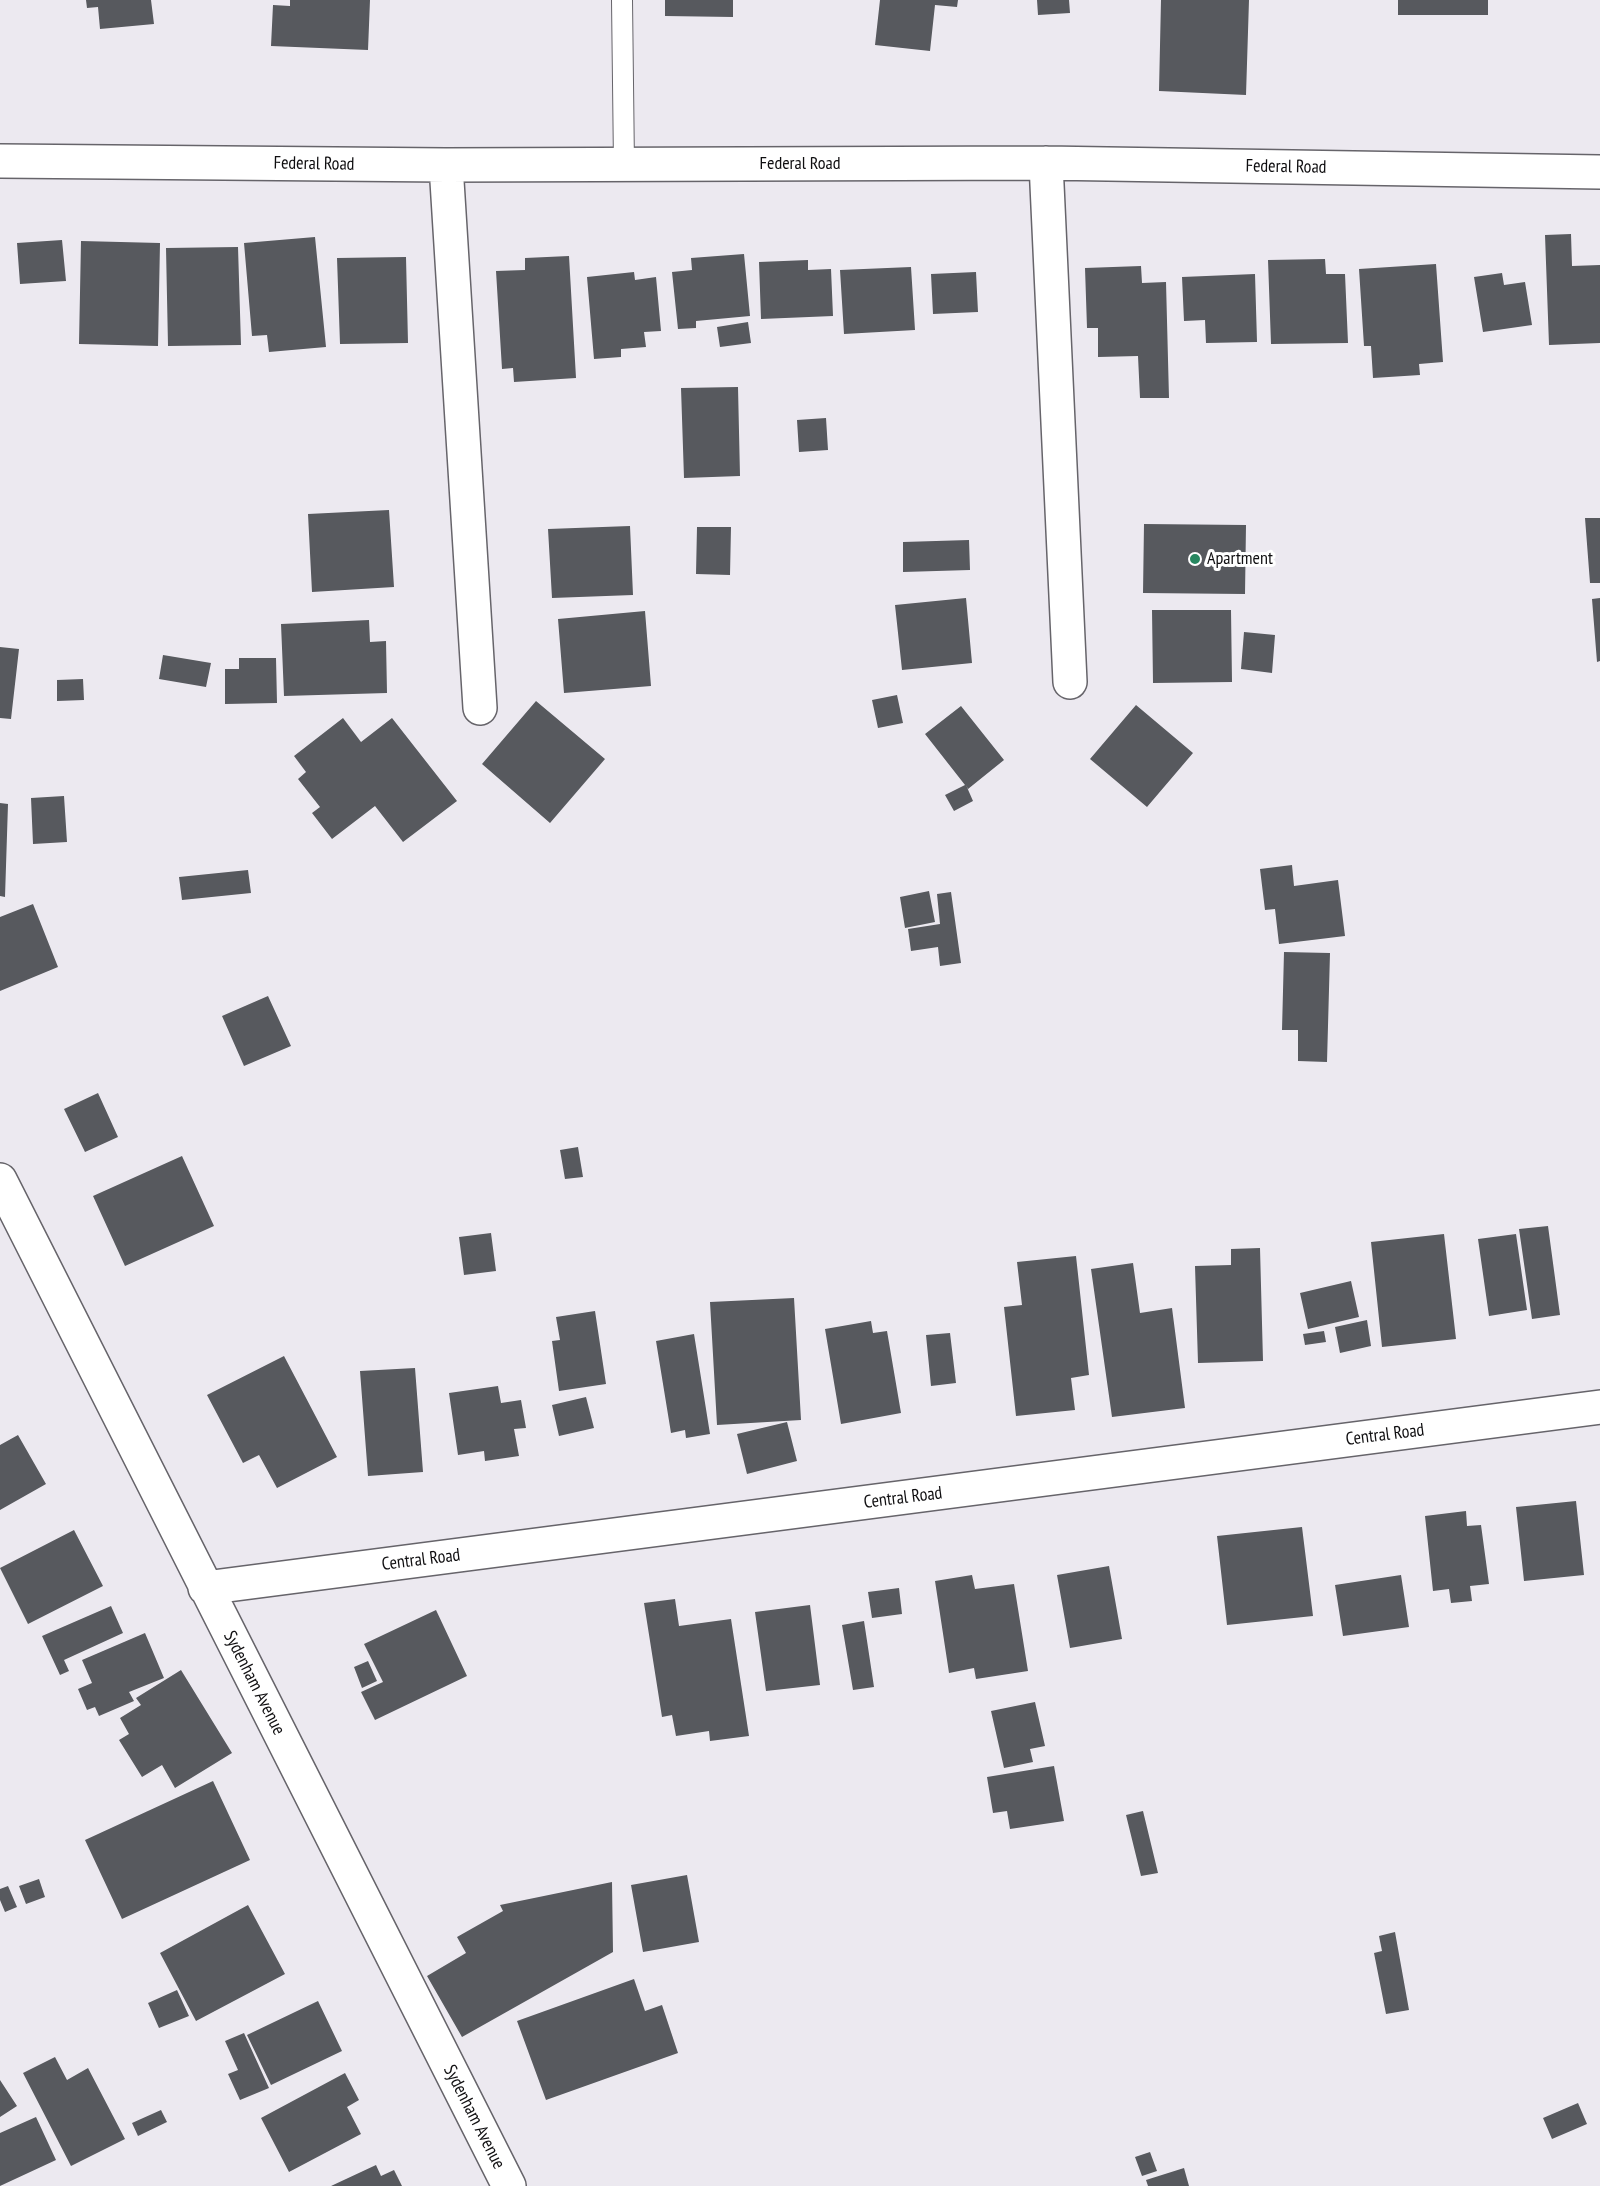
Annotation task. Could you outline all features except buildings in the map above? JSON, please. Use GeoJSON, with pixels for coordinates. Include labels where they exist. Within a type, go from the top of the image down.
{"type":"FeatureCollection","features":[{"type":"Feature","properties":{"kind":"street","name":"Federal Road"},"geometry":{"type":"LineString","coordinates":[[0,161],[446,165],[1046,163],[1600,172]]}},
{"type":"Feature","properties":{"kind":"street"},"geometry":{"type":"LineString","coordinates":[[1046,163],[1070,682]]}},
{"type":"Feature","properties":{"kind":"street"},"geometry":{"type":"LineString","coordinates":[[446,165],[480,708]]}},
{"type":"Feature","properties":{"kind":"street","name":"Sydenham Avenue"},"geometry":{"type":"LineString","coordinates":[[0,1180],[509,2186]]}},
{"type":"Feature","properties":{"kind":"street","name":"Central Road"},"geometry":{"type":"LineString","coordinates":[[205,1588],[1600,1407]]}},
{"type":"Feature","properties":{"kind":"lane"},"geometry":{"type":"LineString","coordinates":[[622,0],[624,165]]}},
{"type":"Feature","properties":{"kind":"place","name":"Apartment"},"geometry":{"type":"Point","coordinates":[1195,559]}}]}
